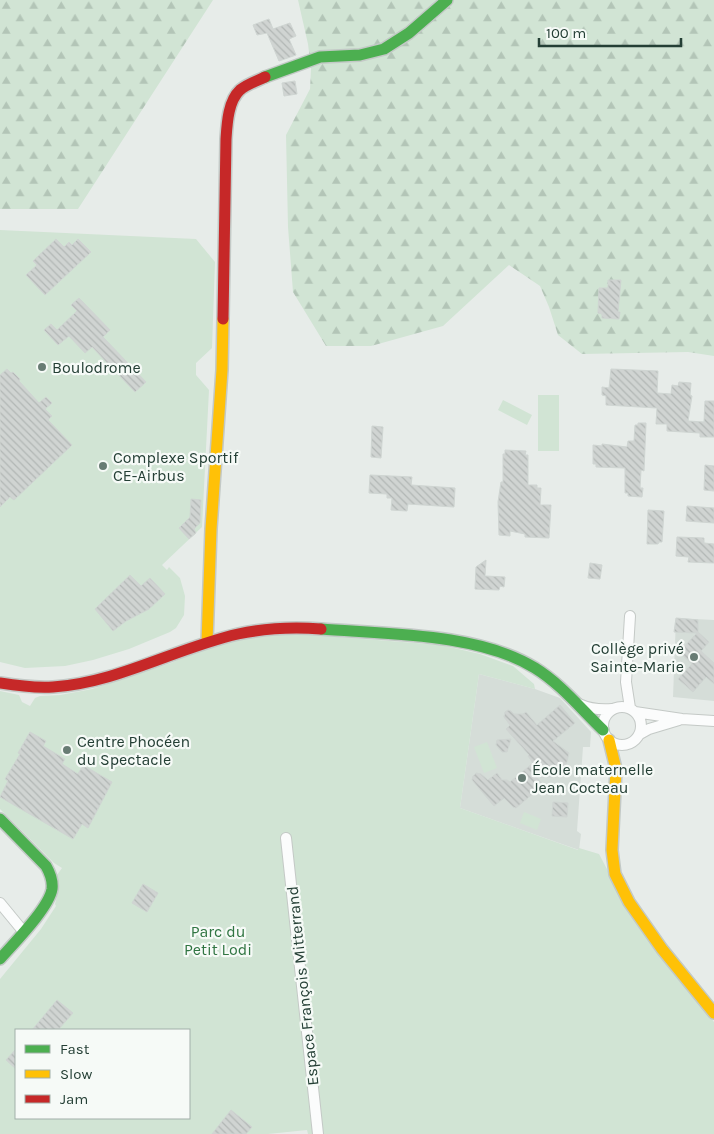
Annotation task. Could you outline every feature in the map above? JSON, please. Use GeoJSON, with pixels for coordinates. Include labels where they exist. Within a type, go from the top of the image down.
{"type":"FeatureCollection","features":[{"type":"Feature","properties":{"kind":"street"},"geometry":{"type":"LineString","coordinates":[[207,642],[211,529],[222,370],[228,114],[239,92],[250,84],[305,61],[320,57],[355,56],[384,50],[410,34],[447,0]]}},
{"type":"Feature","properties":{"kind":"street"},"geometry":{"type":"LineString","coordinates":[[630,616],[626,682],[633,710],[641,722],[640,734]]}},
{"type":"Feature","properties":{"kind":"street"},"geometry":{"type":"LineString","coordinates":[[0,683],[31,688],[76,684],[106,677],[207,642],[248,632],[297,627],[370,632],[466,644],[495,651],[527,664],[552,682],[606,735],[619,745],[626,745],[649,729],[682,719]]}},
{"type":"Feature","properties":{"kind":"street"},"geometry":{"type":"LineString","coordinates":[[626,682],[615,708],[604,718],[606,735],[616,769],[612,850],[615,874],[628,902],[662,949],[714,1013]]}},
{"type":"Feature","properties":{"kind":"street"},"geometry":{"type":"LineString","coordinates":[[570,700],[587,708],[598,710],[615,708],[682,719],[714,722]]}},
{"type":"Feature","properties":{"kind":"street"},"geometry":{"type":"LineString","coordinates":[[616,769],[626,745]]}},
{"type":"Feature","properties":{"kind":"street"},"geometry":{"type":"LineString","coordinates":[[0,820],[45,864],[51,877],[52,885],[49,897],[0,959]]}},
{"type":"Feature","properties":{"kind":"street","name":"Espace François Mitterrand"},"geometry":{"type":"LineString","coordinates":[[286,838],[318,1134]]}},
{"type":"Feature","properties":{"kind":"street"},"geometry":{"type":"LineString","coordinates":[[0,903],[23,931]]}},
{"type":"Feature","properties":{"kind":"shaded area","name":"Collège privé Sainte-Marie"},"geometry":{"type":"Polygon","coordinates":[[[676,618],[714,620],[714,701],[673,697],[676,618]]]}},
{"type":"Feature","properties":{"kind":"shaded area","name":"École maternelle Jean Cocteau"},"geometry":{"type":"Polygon","coordinates":[[[479,674],[535,689],[560,698],[591,732],[590,747],[583,747],[577,831],[581,834],[579,850],[460,808],[479,674]]]}},
{"type":"Feature","properties":{"kind":"green space"},"geometry":{"type":"Polygon","coordinates":[[[0,0],[213,0],[78,209],[0,209],[0,0]]]}},
{"type":"Feature","properties":{"kind":"green space"},"geometry":{"type":"Polygon","coordinates":[[[298,0],[714,0],[714,356],[688,352],[582,354],[558,335],[540,286],[509,265],[443,326],[371,346],[326,346],[293,292],[288,227],[286,135],[310,89],[311,69],[308,44],[298,0]]]}},
{"type":"Feature","properties":{"kind":"green space","name":"Complexe Sportif CE-Airbus"},"geometry":{"type":"Polygon","coordinates":[[[0,230],[196,239],[215,262],[212,348],[196,363],[196,375],[209,390],[202,527],[162,565],[167,570],[169,567],[180,578],[185,596],[184,615],[176,628],[170,632],[129,649],[65,666],[25,668],[0,662],[0,230]]]}},
{"type":"Feature","properties":{"kind":"green space"},"geometry":{"type":"Polygon","coordinates":[[[538,395],[559,395],[559,451],[538,451],[538,395]]]}},
{"type":"Feature","properties":{"kind":"green space"},"geometry":{"type":"Polygon","coordinates":[[[503,400],[532,415],[527,425],[498,410],[503,400]]]}},
{"type":"Feature","properties":{"kind":"green space","name":"Parc du Petit Lodi"},"geometry":{"type":"Polygon","coordinates":[[[287,633],[441,645],[480,654],[513,666],[534,684],[535,689],[479,674],[460,808],[578,850],[579,848],[599,854],[627,907],[714,1022],[714,1134],[308,1134],[307,1130],[268,1134],[0,1134],[0,979],[41,929],[56,906],[59,888],[57,875],[62,868],[54,863],[0,809],[0,691],[19,695],[22,702],[30,706],[35,698],[40,696],[60,695],[92,689],[171,663],[202,649],[243,638],[287,633]]]}},
{"type":"Feature","properties":{"kind":"green space"},"geometry":{"type":"Polygon","coordinates":[[[487,742],[497,768],[484,773],[474,747],[487,742]]]}},
{"type":"Feature","properties":{"kind":"green space"},"geometry":{"type":"Polygon","coordinates":[[[524,812],[541,819],[537,830],[520,823],[524,812]]]}},
{"type":"Feature","properties":{"kind":"building"},"geometry":{"type":"Polygon","coordinates":[[[269,19],[273,29],[290,23],[296,36],[289,39],[296,55],[279,61],[267,33],[257,35],[253,25],[269,19]]]}},
{"type":"Feature","properties":{"kind":"building"},"geometry":{"type":"Polygon","coordinates":[[[295,81],[297,94],[284,96],[282,83],[295,81]]]}},
{"type":"Feature","properties":{"kind":"building"},"geometry":{"type":"Polygon","coordinates":[[[56,239],[64,247],[69,242],[72,245],[78,239],[91,252],[45,295],[26,275],[37,265],[33,261],[56,239]]]}},
{"type":"Feature","properties":{"kind":"building"},"geometry":{"type":"Polygon","coordinates":[[[608,280],[621,280],[619,319],[602,318],[602,314],[598,313],[599,288],[608,288],[608,280]]]}},
{"type":"Feature","properties":{"kind":"building"},"geometry":{"type":"Polygon","coordinates":[[[79,298],[110,330],[103,337],[146,382],[135,392],[92,347],[85,353],[69,336],[58,345],[44,330],[51,324],[57,330],[77,311],[71,305],[79,298]]]}},
{"type":"Feature","properties":{"kind":"building"},"geometry":{"type":"Polygon","coordinates":[[[7,369],[20,379],[19,381],[39,403],[46,397],[52,403],[45,409],[52,416],[48,420],[72,445],[14,500],[10,497],[0,507],[0,375],[7,369]]]}},
{"type":"Feature","properties":{"kind":"building"},"geometry":{"type":"Polygon","coordinates":[[[611,369],[658,371],[657,393],[671,394],[672,385],[678,386],[679,382],[691,383],[690,395],[692,396],[688,421],[704,422],[705,401],[714,401],[714,437],[700,437],[700,433],[667,431],[667,424],[656,424],[657,408],[606,405],[606,396],[602,395],[602,387],[609,388],[611,369]]]}},
{"type":"Feature","properties":{"kind":"building"},"geometry":{"type":"Polygon","coordinates":[[[638,423],[646,423],[644,471],[641,470],[640,488],[643,488],[642,497],[628,496],[628,493],[625,493],[625,468],[596,467],[596,464],[593,464],[593,445],[602,446],[602,444],[627,447],[628,441],[634,441],[635,425],[638,425],[638,423]]]}},
{"type":"Feature","properties":{"kind":"building"},"geometry":{"type":"Polygon","coordinates":[[[372,426],[383,427],[381,458],[371,457],[372,426]]]}},
{"type":"Feature","properties":{"kind":"building"},"geometry":{"type":"Polygon","coordinates":[[[505,450],[526,451],[525,455],[528,455],[528,485],[537,485],[537,488],[541,488],[540,505],[551,505],[549,538],[525,537],[525,534],[510,531],[510,536],[499,535],[498,502],[501,482],[503,482],[503,454],[505,454],[505,450]]]}},
{"type":"Feature","properties":{"kind":"building"},"geometry":{"type":"Polygon","coordinates":[[[705,465],[714,466],[714,491],[704,490],[705,465]]]}},
{"type":"Feature","properties":{"kind":"building"},"geometry":{"type":"Polygon","coordinates":[[[370,475],[412,477],[411,485],[455,488],[454,507],[408,504],[407,511],[391,510],[392,498],[387,498],[387,494],[369,493],[370,475]]]}},
{"type":"Feature","properties":{"kind":"building"},"geometry":{"type":"Polygon","coordinates":[[[191,499],[201,500],[200,523],[194,529],[196,533],[189,539],[179,528],[190,517],[191,499]]]}},
{"type":"Feature","properties":{"kind":"building"},"geometry":{"type":"Polygon","coordinates":[[[687,506],[714,508],[714,523],[686,521],[687,506]]]}},
{"type":"Feature","properties":{"kind":"building"},"geometry":{"type":"Polygon","coordinates":[[[648,510],[664,511],[662,542],[658,544],[647,544],[648,510]]]}},
{"type":"Feature","properties":{"kind":"building"},"geometry":{"type":"Polygon","coordinates":[[[677,537],[704,538],[704,543],[714,544],[714,563],[688,562],[689,557],[676,556],[677,537]]]}},
{"type":"Feature","properties":{"kind":"building"},"geometry":{"type":"Polygon","coordinates":[[[486,560],[485,576],[505,577],[504,587],[500,586],[499,590],[475,589],[476,567],[486,560]]]}},
{"type":"Feature","properties":{"kind":"building"},"geometry":{"type":"Polygon","coordinates":[[[590,563],[602,565],[600,579],[588,578],[590,563]]]}},
{"type":"Feature","properties":{"kind":"building"},"geometry":{"type":"Polygon","coordinates":[[[130,575],[141,586],[150,578],[165,594],[149,609],[126,621],[113,631],[95,609],[130,575]]]}},
{"type":"Feature","properties":{"kind":"building"},"geometry":{"type":"Polygon","coordinates":[[[676,618],[698,620],[698,632],[709,642],[701,651],[714,663],[714,684],[706,677],[693,692],[678,679],[692,664],[679,652],[697,633],[674,632],[676,618]]]}},
{"type":"Feature","properties":{"kind":"building"},"geometry":{"type":"Polygon","coordinates":[[[560,705],[575,723],[553,741],[569,753],[565,770],[556,777],[536,777],[543,785],[516,808],[504,798],[494,806],[472,780],[473,776],[476,773],[481,774],[488,780],[497,773],[502,780],[510,782],[533,763],[529,755],[506,729],[510,725],[504,717],[505,712],[508,710],[514,714],[523,714],[526,712],[537,725],[560,705]]]}},
{"type":"Feature","properties":{"kind":"building"},"geometry":{"type":"Polygon","coordinates":[[[30,732],[46,741],[43,746],[65,759],[62,764],[78,774],[83,765],[112,782],[88,828],[82,824],[73,839],[0,797],[8,781],[5,779],[20,754],[18,753],[30,732]]]}},
{"type":"Feature","properties":{"kind":"building"},"geometry":{"type":"Polygon","coordinates":[[[511,739],[507,752],[502,752],[496,745],[497,740],[511,739]]]}},
{"type":"Feature","properties":{"kind":"building"},"geometry":{"type":"Polygon","coordinates":[[[553,802],[568,803],[567,817],[552,816],[553,802]]]}},
{"type":"Feature","properties":{"kind":"building"},"geometry":{"type":"Polygon","coordinates":[[[143,884],[158,893],[147,912],[132,903],[143,884]]]}},
{"type":"Feature","properties":{"kind":"building"},"geometry":{"type":"Polygon","coordinates":[[[57,1000],[73,1013],[59,1029],[33,1029],[57,1000]]]}},
{"type":"Feature","properties":{"kind":"building"},"geometry":{"type":"Polygon","coordinates":[[[15,1050],[15,1068],[6,1060],[15,1050]]]}},
{"type":"Feature","properties":{"kind":"building"},"geometry":{"type":"Polygon","coordinates":[[[231,1110],[252,1127],[246,1134],[212,1134],[231,1110]]]}},
{"type":"Feature","properties":{"kind":"traffic: fast"},"geometry":{"type":"LineString","coordinates":[[265,77],[320,57],[360,55],[384,49],[409,33],[447,0]]}},
{"type":"Feature","properties":{"kind":"traffic: fast"},"geometry":{"type":"LineString","coordinates":[[321,629],[431,637],[487,648],[512,656],[554,681],[603,730]]}},
{"type":"Feature","properties":{"kind":"traffic: fast"},"geometry":{"type":"LineString","coordinates":[[0,819],[46,866],[51,877],[52,886],[49,897],[38,916],[0,959]]}},
{"type":"Feature","properties":{"kind":"traffic: slow"},"geometry":{"type":"LineString","coordinates":[[207,642],[211,529],[222,370],[223,319]]}},
{"type":"Feature","properties":{"kind":"traffic: slow"},"geometry":{"type":"LineString","coordinates":[[609,740],[616,769],[612,850],[615,874],[629,902],[662,949],[714,1013]]}},
{"type":"Feature","properties":{"kind":"traffic: jam"},"geometry":{"type":"LineString","coordinates":[[223,319],[226,139],[229,113],[233,100],[240,90],[265,77]]}},
{"type":"Feature","properties":{"kind":"traffic: jam"},"geometry":{"type":"LineString","coordinates":[[0,683],[40,687],[77,684],[123,672],[215,640],[238,634],[280,628],[321,629]]}},
{"type":"Feature","properties":{"kind":"place","name":"Boulodrome"},"geometry":{"type":"Point","coordinates":[42,367]}},
{"type":"Feature","properties":{"kind":"place","name":"Complexe Sportif CE-Airbus"},"geometry":{"type":"Point","coordinates":[103,466]}},
{"type":"Feature","properties":{"kind":"place","name":"Collège privé Sainte-Marie"},"geometry":{"type":"Point","coordinates":[694,657]}},
{"type":"Feature","properties":{"kind":"place","name":"Centre Phocéen du Spectacle"},"geometry":{"type":"Point","coordinates":[67,750]}},
{"type":"Feature","properties":{"kind":"place","name":"École maternelle Jean Cocteau"},"geometry":{"type":"Point","coordinates":[522,778]}}]}
